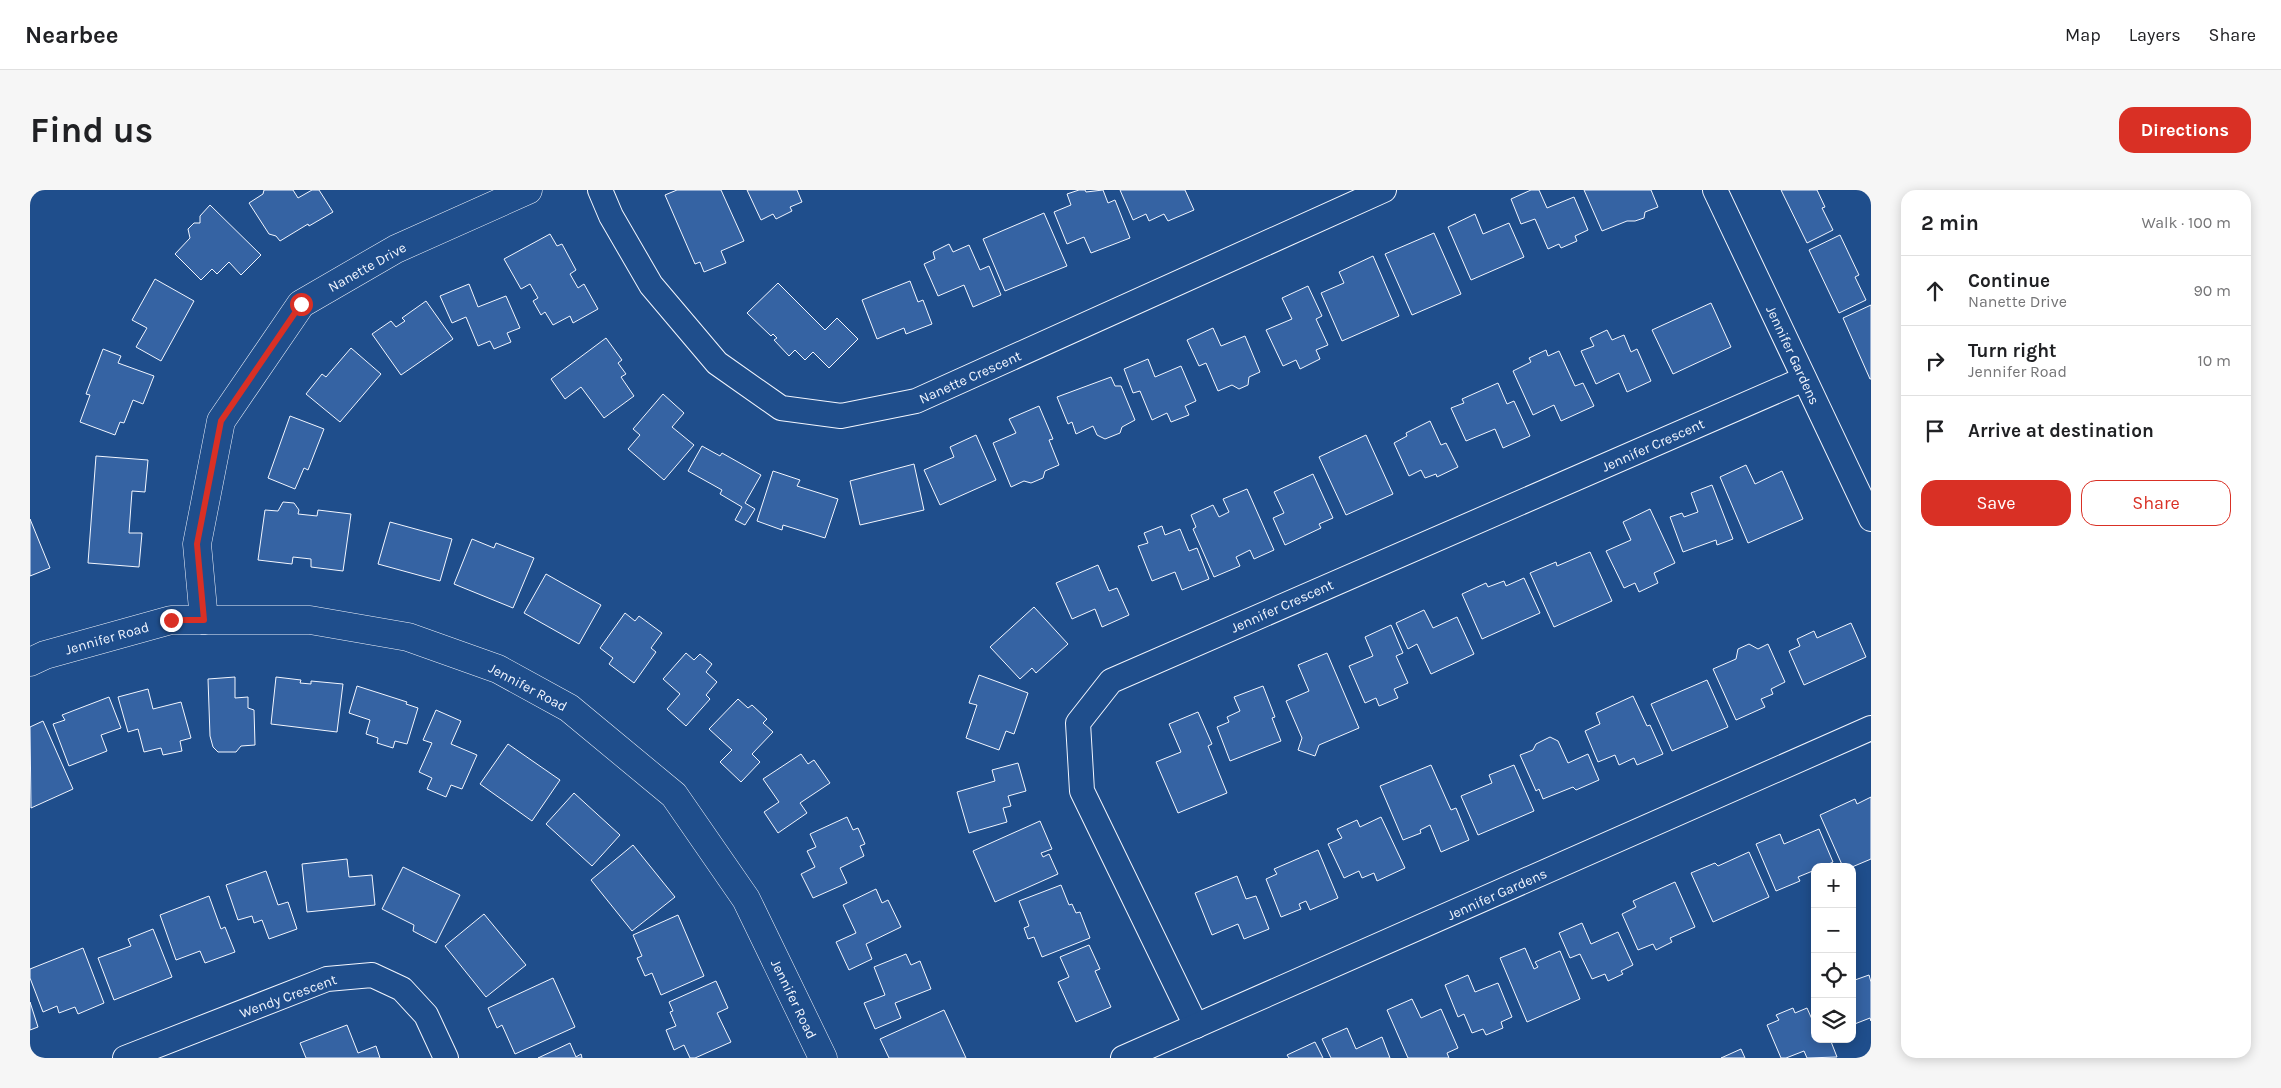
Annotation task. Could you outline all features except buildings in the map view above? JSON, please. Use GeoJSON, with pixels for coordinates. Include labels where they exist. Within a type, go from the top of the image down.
{"type":"FeatureCollection","features":[{"type":"Feature","properties":{"kind":"street","name":"Nanette Drive"},"geometry":{"type":"LineString","coordinates":[[204,620],[197,544],[221,421],[301,304],[396,248],[528,190]]}},
{"type":"Feature","properties":{"kind":"street","name":"Nanette Crescent"},"geometry":{"type":"LineString","coordinates":[[600,190],[611,216],[650,285],[717,363],[781,408],[841,416],[916,401],[1384,190]]}},
{"type":"Feature","properties":{"kind":"street","name":"Jennifer Gardens"},"geometry":{"type":"LineString","coordinates":[[1715,190],[1871,519]]}},
{"type":"Feature","properties":{"kind":"street","name":"Jennifer Crescent"},"geometry":{"type":"LineString","coordinates":[[1196,1026],[1082,791],[1078,723],[1111,681],[1804,379]]}},
{"type":"Feature","properties":{"kind":"street","name":"Jennifer Road"},"geometry":{"type":"LineString","coordinates":[[30,662],[45,655],[171,620],[310,620],[408,636],[498,669],[569,708],[674,795],[746,899],[823,1058]]}},
{"type":"Feature","properties":{"kind":"street","name":"Jennifer Gardens"},"geometry":{"type":"LineString","coordinates":[[1123,1058],[1871,728]]}},
{"type":"Feature","properties":{"kind":"street","name":"Wendy Crescent"},"geometry":{"type":"LineString","coordinates":[[125,1058],[328,979],[372,975],[402,989],[426,1015],[446,1058]]}},
{"type":"Feature","properties":{"kind":"route"},"geometry":{"type":"LineString","coordinates":[[171,620],[204,620],[197,544],[221,421],[301,304]]}}]}
